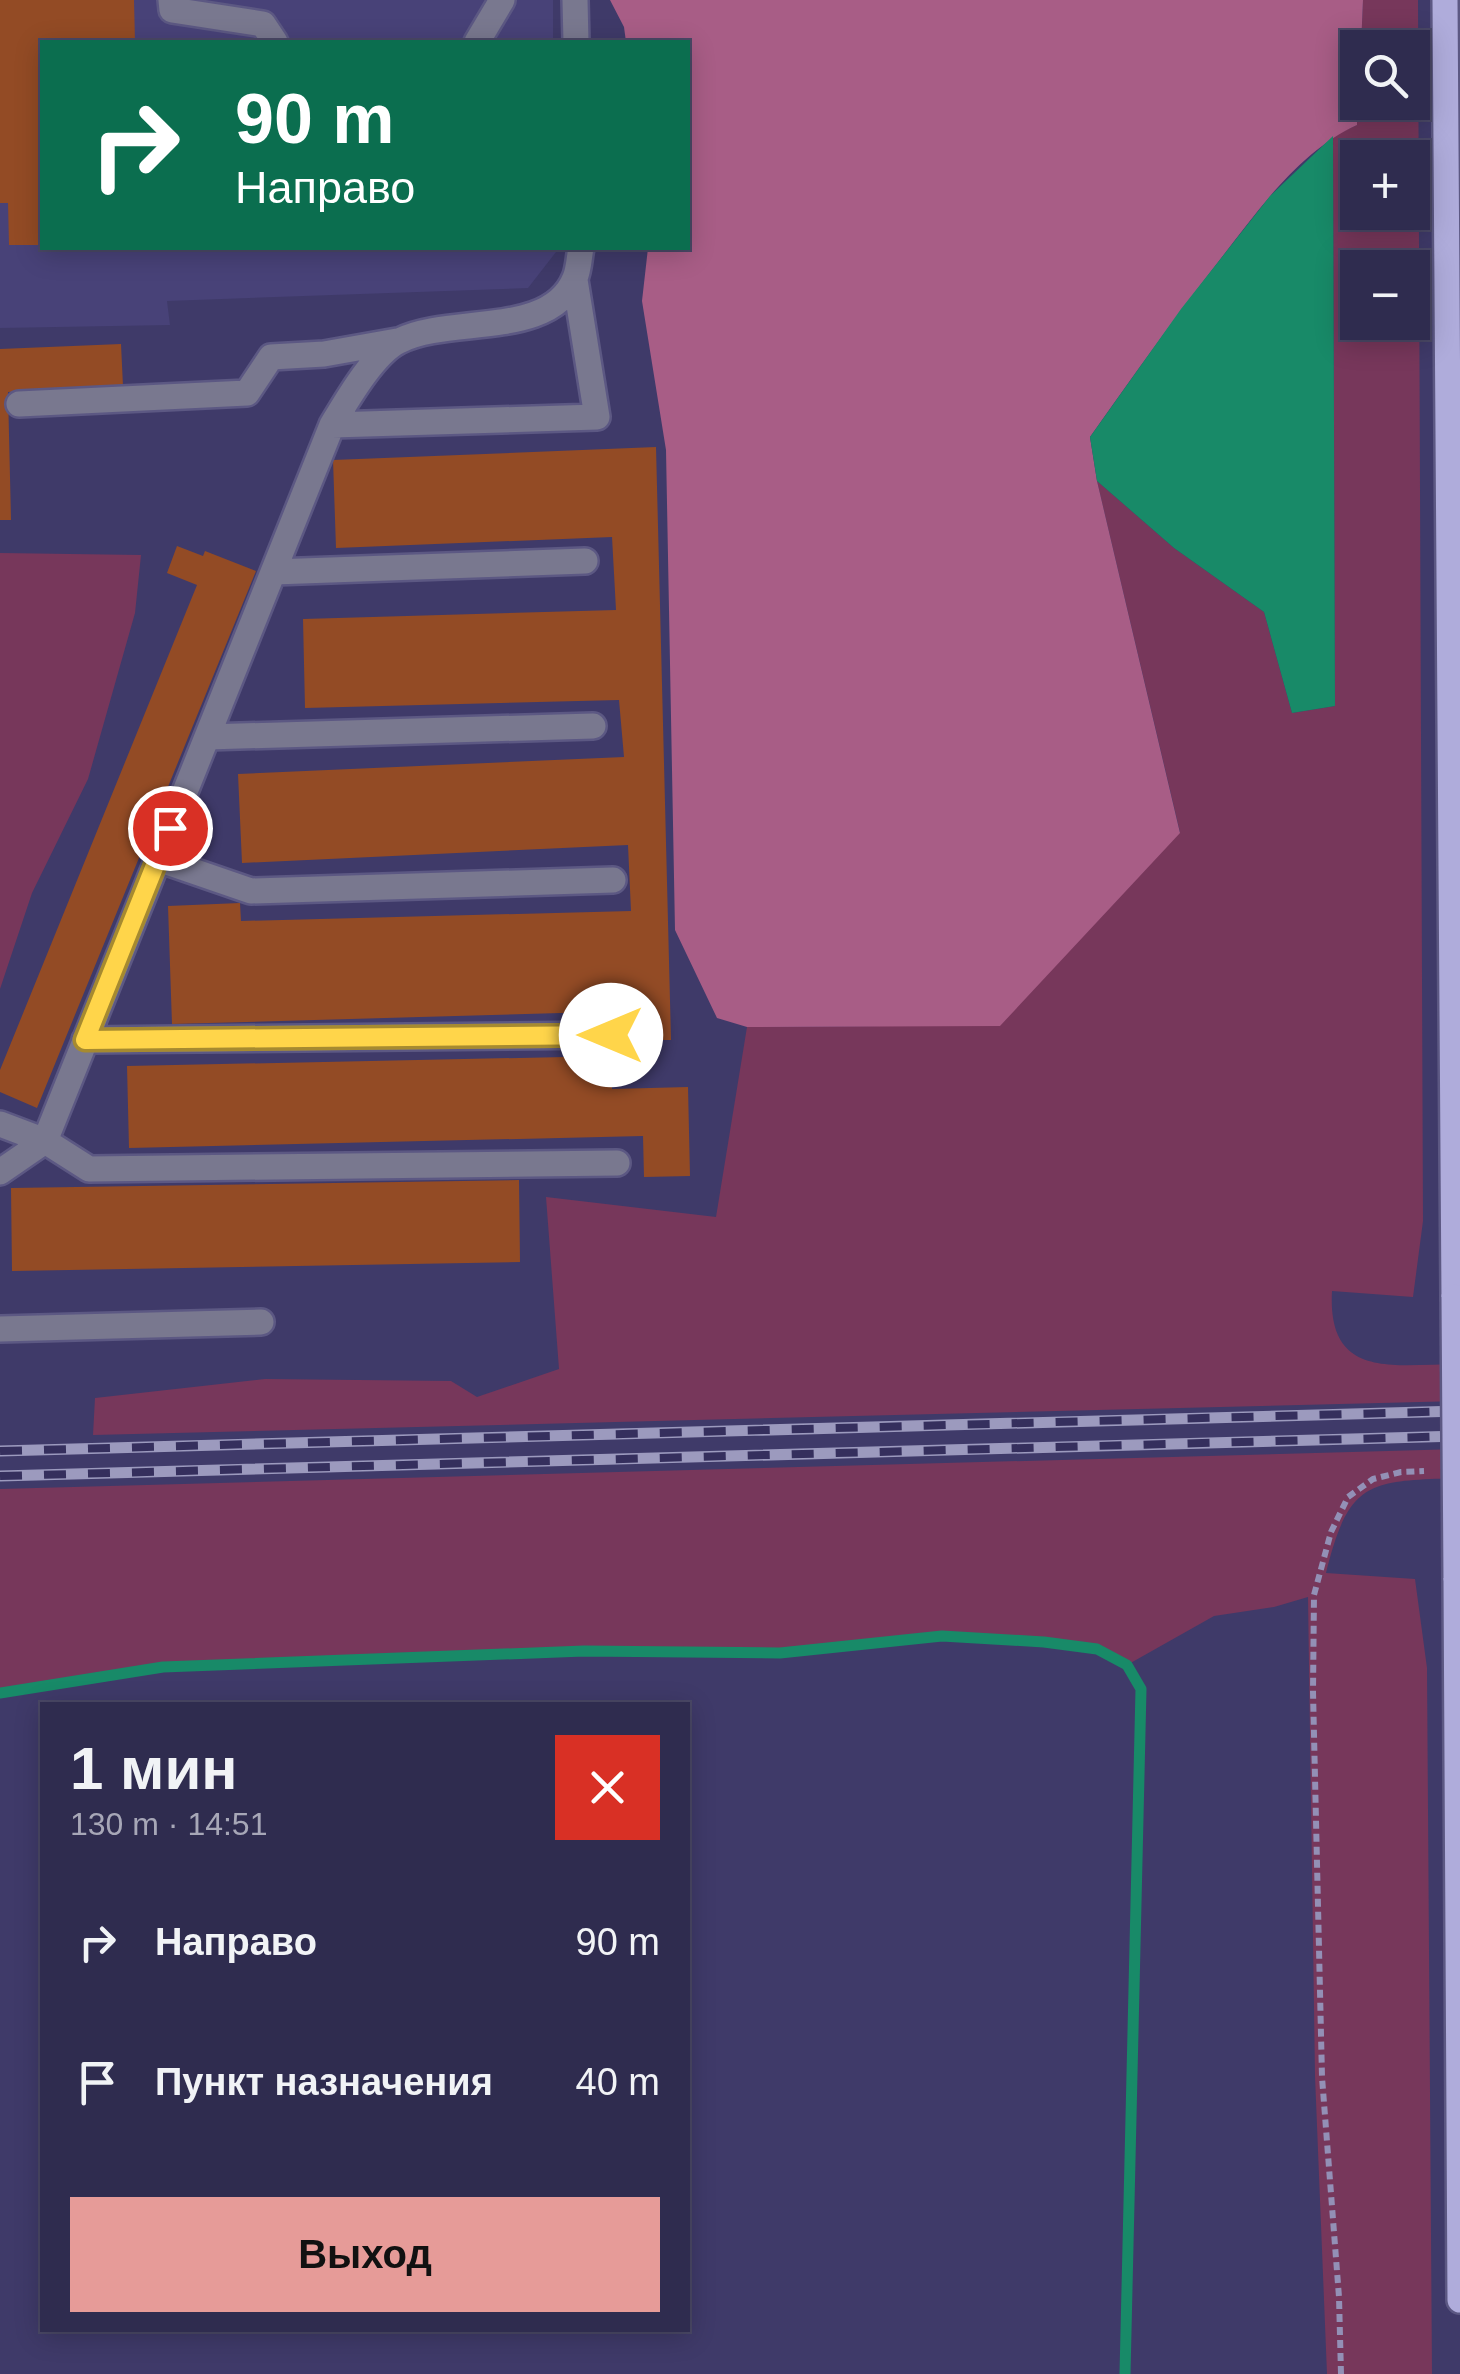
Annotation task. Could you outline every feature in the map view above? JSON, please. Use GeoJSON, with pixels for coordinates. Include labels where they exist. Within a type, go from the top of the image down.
{"type":"FeatureCollection","features":[{"type":"Feature","properties":{"kind":"main road"},"geometry":{"type":"LineString","coordinates":[[1445,0],[1460,2300]]}},
{"type":"Feature","properties":{"kind":"street"},"geometry":{"type":"LineString","coordinates":[[171,0],[172,10],[263,24],[274,40]]}},
{"type":"Feature","properties":{"kind":"street"},"geometry":{"type":"LineString","coordinates":[[478,40],[502,0]]}},
{"type":"Feature","properties":{"kind":"street"},"geometry":{"type":"LineString","coordinates":[[575,0],[576,40]]}},
{"type":"Feature","properties":{"kind":"street"},"geometry":{"type":"LineString","coordinates":[[332,425],[597,417],[575,280],[581,250]]}},
{"type":"Feature","properties":{"kind":"street"},"geometry":{"type":"LineString","coordinates":[[19,404],[247,394],[271,357],[324,354],[398,341],[455,325],[525,319],[553,306],[575,280]]}},
{"type":"Feature","properties":{"kind":"street"},"geometry":{"type":"LineString","coordinates":[[0,1172],[45,1140],[332,425],[362,377],[398,341]]}},
{"type":"Feature","properties":{"kind":"street"},"geometry":{"type":"LineString","coordinates":[[272,572],[586,562]]}},
{"type":"Feature","properties":{"kind":"street"},"geometry":{"type":"LineString","coordinates":[[207,737],[593,726]]}},
{"type":"Feature","properties":{"kind":"street"},"geometry":{"type":"LineString","coordinates":[[158,859],[251,891],[613,880]]}},
{"type":"Feature","properties":{"kind":"street"},"geometry":{"type":"LineString","coordinates":[[85,1040],[611,1035]]}},
{"type":"Feature","properties":{"kind":"street"},"geometry":{"type":"LineString","coordinates":[[0,1124],[45,1140],[89,1169],[617,1163]]}},
{"type":"Feature","properties":{"kind":"street"},"geometry":{"type":"LineString","coordinates":[[0,1329],[261,1322]]}},
{"type":"Feature","properties":{"kind":"path"},"geometry":{"type":"LineString","coordinates":[[1340,2374],[1339,2297],[1322,2077],[1314,1595],[1331,1532],[1348,1497],[1372,1479],[1401,1472]]}},
{"type":"Feature","properties":{"kind":"shaded area"},"geometry":{"type":"Polygon","coordinates":[[[0,0],[553,0],[553,40],[40,40],[40,250],[556,250],[528,288],[167,301],[170,325],[0,328],[0,0]]]}},
{"type":"Feature","properties":{"kind":"shaded area"},"geometry":{"type":"Polygon","coordinates":[[[610,0],[1363,0],[1362,30],[1340,30],[1340,120],[1357,120],[1357,125],[1299,165],[1266,201],[1090,437],[1180,833],[1000,1026],[747,1027],[717,1018],[675,930],[666,450],[642,301],[648,250],[690,250],[690,40],[626,40],[624,27],[610,0]]]}},
{"type":"Feature","properties":{"kind":"shaded area"},"geometry":{"type":"Polygon","coordinates":[[[1363,0],[1418,0],[1418,30],[1362,30],[1363,0]]]}},
{"type":"Feature","properties":{"kind":"shaded area"},"geometry":{"type":"Polygon","coordinates":[[[1357,120],[1418,120],[1419,140],[1340,140],[1340,230],[1419,230],[1419,250],[1340,250],[1340,340],[1419,340],[1423,1221],[1413,1297],[1332,1291],[1333,1320],[1341,1340],[1353,1354],[1370,1361],[1390,1365],[1460,1364],[1460,1401],[93,1435],[95,1398],[265,1379],[451,1381],[477,1397],[559,1369],[546,1197],[716,1217],[747,1027],[1000,1025],[1180,832],[1097,481],[1174,548],[1264,612],[1292,713],[1335,706],[1333,136],[1357,125],[1357,120]]]}},
{"type":"Feature","properties":{"kind":"shaded area"},"geometry":{"type":"Polygon","coordinates":[[[1333,136],[1335,706],[1292,713],[1264,612],[1174,548],[1097,481],[1090,437],[1181,309],[1270,196],[1333,136]]]}},
{"type":"Feature","properties":{"kind":"shaded area"},"geometry":{"type":"Polygon","coordinates":[[[0,553],[141,555],[135,613],[88,779],[32,893],[0,989],[0,553]]]}},
{"type":"Feature","properties":{"kind":"shaded area"},"geometry":{"type":"Polygon","coordinates":[[[1460,1449],[1460,1478],[1384,1485],[1355,1502],[1344,1519],[1326,1573],[1415,1579],[1427,1668],[1432,2374],[1327,2374],[1315,2076],[1308,1597],[1274,1607],[1214,1616],[1127,1665],[1097,1649],[942,1636],[780,1653],[584,1651],[163,1667],[0,1693],[0,1489],[1460,1449]]]}},
{"type":"Feature","properties":{"kind":"building"},"geometry":{"type":"Polygon","coordinates":[[[0,0],[134,0],[135,40],[40,40],[40,245],[9,245],[8,203],[0,203],[0,0]]]}},
{"type":"Feature","properties":{"kind":"building"},"geometry":{"type":"Polygon","coordinates":[[[121,344],[123,386],[8,392],[11,520],[0,520],[0,349],[121,344]]]}},
{"type":"Feature","properties":{"kind":"building"},"geometry":{"type":"Polygon","coordinates":[[[656,447],[671,1040],[633,1040],[632,1011],[172,1024],[168,906],[240,903],[241,921],[631,911],[628,845],[242,863],[238,774],[624,757],[619,700],[305,708],[303,619],[616,610],[612,537],[336,548],[333,460],[656,447]]]}},
{"type":"Feature","properties":{"kind":"building"},"geometry":{"type":"Polygon","coordinates":[[[177,546],[203,556],[205,551],[256,571],[37,1108],[0,1092],[0,1070],[197,585],[167,573],[177,546]]]}},
{"type":"Feature","properties":{"kind":"building"},"geometry":{"type":"Polygon","coordinates":[[[611,1056],[612,1089],[688,1087],[690,1176],[644,1177],[643,1136],[129,1148],[127,1066],[611,1056]]]}},
{"type":"Feature","properties":{"kind":"building"},"geometry":{"type":"Polygon","coordinates":[[[519,1180],[520,1262],[12,1271],[11,1188],[519,1180]]]}},
{"type":"Feature","properties":{"kind":"waterway"},"geometry":{"type":"LineString","coordinates":[[0,1693],[163,1667],[584,1651],[780,1653],[942,1636],[1097,1649],[1127,1665],[1141,1689],[1125,2374]]}},
{"type":"Feature","properties":{"kind":"railway"},"geometry":{"type":"LineString","coordinates":[[0,1451],[1460,1411]]}},
{"type":"Feature","properties":{"kind":"railway"},"geometry":{"type":"LineString","coordinates":[[0,1476],[1460,1436]]}},
{"type":"Feature","properties":{"kind":"route"},"geometry":{"type":"LineString","coordinates":[[170,828],[85,1040],[611,1035]]}}]}
